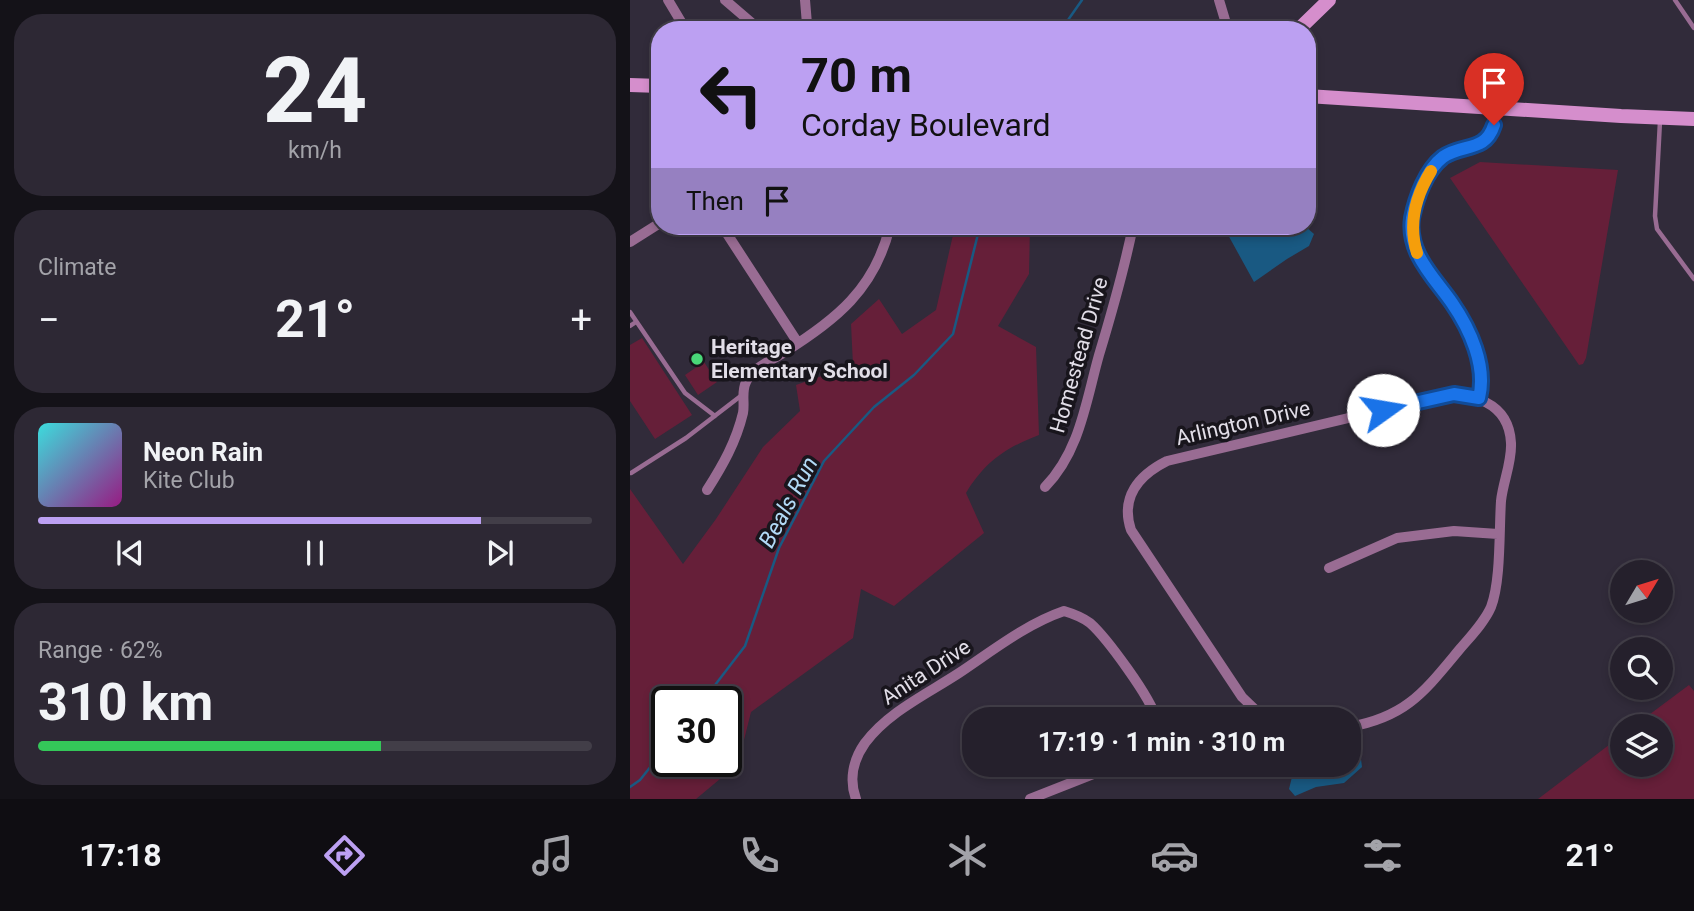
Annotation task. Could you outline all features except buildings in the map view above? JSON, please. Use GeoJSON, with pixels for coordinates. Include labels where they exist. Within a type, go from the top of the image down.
{"type":"FeatureCollection","features":[{"type":"Feature","properties":{"kind":"main road"},"geometry":{"type":"LineString","coordinates":[[1307,21],[1329,0]]}},
{"type":"Feature","properties":{"kind":"main road"},"geometry":{"type":"LineString","coordinates":[[630,85],[651,86]]}},
{"type":"Feature","properties":{"kind":"main road"},"geometry":{"type":"LineString","coordinates":[[1316,97],[1694,119]]}},
{"type":"Feature","properties":{"kind":"street"},"geometry":{"type":"LineString","coordinates":[[668,0],[681,21]]}},
{"type":"Feature","properties":{"kind":"street"},"geometry":{"type":"LineString","coordinates":[[725,0],[750,21]]}},
{"type":"Feature","properties":{"kind":"street"},"geometry":{"type":"LineString","coordinates":[[805,0],[807,21]]}},
{"type":"Feature","properties":{"kind":"street"},"geometry":{"type":"LineString","coordinates":[[1219,0],[1225,21]]}},
{"type":"Feature","properties":{"kind":"street"},"geometry":{"type":"LineString","coordinates":[[1361,724],[1388,717],[1415,701],[1483,621],[1494,597],[1502,496],[1511,441],[1505,423],[1497,412],[1479,398],[1482,376],[1476,351],[1454,306],[1424,267],[1414,243],[1412,220],[1416,202],[1436,163],[1445,155],[1481,144],[1488,139],[1494,125],[1496,109]]}},
{"type":"Feature","properties":{"kind":"street"},"geometry":{"type":"LineString","coordinates":[[630,242],[651,229]]}},
{"type":"Feature","properties":{"kind":"street"},"geometry":{"type":"LineString","coordinates":[[728,235],[798,343]]}},
{"type":"Feature","properties":{"kind":"street"},"geometry":{"type":"LineString","coordinates":[[707,490],[725,462],[737,436],[744,409],[746,380],[840,314],[859,293],[875,268],[888,235]]}},
{"type":"Feature","properties":{"kind":"street","name":"Homestead Drive"},"geometry":{"type":"LineString","coordinates":[[1045,487],[1065,463],[1078,431],[1131,235]]}},
{"type":"Feature","properties":{"kind":"street","name":"Arlington Drive"},"geometry":{"type":"LineString","coordinates":[[1252,707],[1242,697],[1131,530],[1127,518],[1128,506],[1132,491],[1140,479],[1150,469],[1167,461],[1437,397],[1454,394],[1479,398]]}},
{"type":"Feature","properties":{"kind":"street"},"geometry":{"type":"LineString","coordinates":[[1329,568],[1398,538],[1454,531],[1499,534]]}},
{"type":"Feature","properties":{"kind":"street","name":"Anita Drive"},"geometry":{"type":"LineString","coordinates":[[856,799],[852,782],[858,756],[864,744],[881,725],[1027,628],[1064,611],[1077,615],[1097,630],[1152,707]]}},
{"type":"Feature","properties":{"kind":"street"},"geometry":{"type":"LineString","coordinates":[[1030,799],[1086,777]]}},
{"type":"Feature","properties":{"kind":"lane"},"geometry":{"type":"LineString","coordinates":[[1675,0],[1694,28]]}},
{"type":"Feature","properties":{"kind":"lane"},"geometry":{"type":"LineString","coordinates":[[1660,118],[1655,216],[1657,229],[1694,279]]}},
{"type":"Feature","properties":{"kind":"lane"},"geometry":{"type":"LineString","coordinates":[[630,312],[685,393],[715,416]]}},
{"type":"Feature","properties":{"kind":"lane"},"geometry":{"type":"LineString","coordinates":[[630,326],[636,322]]}},
{"type":"Feature","properties":{"kind":"lane"},"geometry":{"type":"LineString","coordinates":[[631,473],[743,394]]}},
{"type":"Feature","properties":{"kind":"shaded area"},"geometry":{"type":"Polygon","coordinates":[[[1480,162],[1618,170],[1583,364],[1579,365],[1450,178],[1480,162]]]}},
{"type":"Feature","properties":{"kind":"shaded area"},"geometry":{"type":"Polygon","coordinates":[[[953,235],[1030,235],[1029,274],[998,326],[1036,347],[1039,435],[1016,445],[988,464],[966,493],[984,533],[894,606],[861,589],[853,638],[751,712],[742,748],[742,686],[651,686],[651,777],[722,777],[696,799],[630,799],[630,489],[683,564],[763,447],[800,411],[796,385],[853,365],[851,324],[879,299],[902,334],[936,310],[953,235]]]}},
{"type":"Feature","properties":{"kind":"shaded area"},"geometry":{"type":"Polygon","coordinates":[[[642,338],[692,415],[655,439],[630,401],[630,345],[642,338]]]}},
{"type":"Feature","properties":{"kind":"shaded area"},"geometry":{"type":"Polygon","coordinates":[[[704,362],[717,382],[698,395],[685,375],[704,362]]]}},
{"type":"Feature","properties":{"kind":"shaded area"},"geometry":{"type":"Polygon","coordinates":[[[1689,685],[1694,691],[1694,799],[1538,799],[1610,744],[1610,777],[1673,777],[1673,714],[1650,714],[1669,700],[1673,700],[1673,697],[1689,685]]]}},
{"type":"Feature","properties":{"kind":"water"},"geometry":{"type":"Polygon","coordinates":[[[1228,235],[1314,235],[1309,246],[1254,282],[1228,235]]]}},
{"type":"Feature","properties":{"kind":"water"},"geometry":{"type":"Polygon","coordinates":[[[1292,777],[1351,777],[1344,783],[1316,787],[1295,796],[1289,789],[1292,777]]]}},
{"type":"Feature","properties":{"kind":"waterway","name":"Beals Run"},"geometry":{"type":"LineString","coordinates":[[1067,21],[1082,0]]}},
{"type":"Feature","properties":{"kind":"waterway","name":"Beals Run"},"geometry":{"type":"LineString","coordinates":[[714,686],[745,646],[779,548],[824,461],[874,407],[914,375],[953,334],[978,235]]}},
{"type":"Feature","properties":{"kind":"waterway","name":"Beals Run"},"geometry":{"type":"LineString","coordinates":[[630,787],[651,766]]}},
{"type":"Feature","properties":{"kind":"slow traffic"},"geometry":{"type":"LineString","coordinates":[[1417,253],[1412,220],[1416,202],[1431,171]]}},
{"type":"Feature","properties":{"kind":"place","name":"Heritage Elementary School"},"geometry":{"type":"Point","coordinates":[697,359]}},
{"type":"Feature","properties":{"kind":"route"},"geometry":{"type":"LineString","coordinates":[[1383,410],[1454,394],[1479,398],[1482,376],[1471,337],[1454,306],[1424,267],[1414,243],[1412,220],[1416,202],[1436,163],[1445,155],[1481,144],[1488,139],[1494,125]]}}]}
